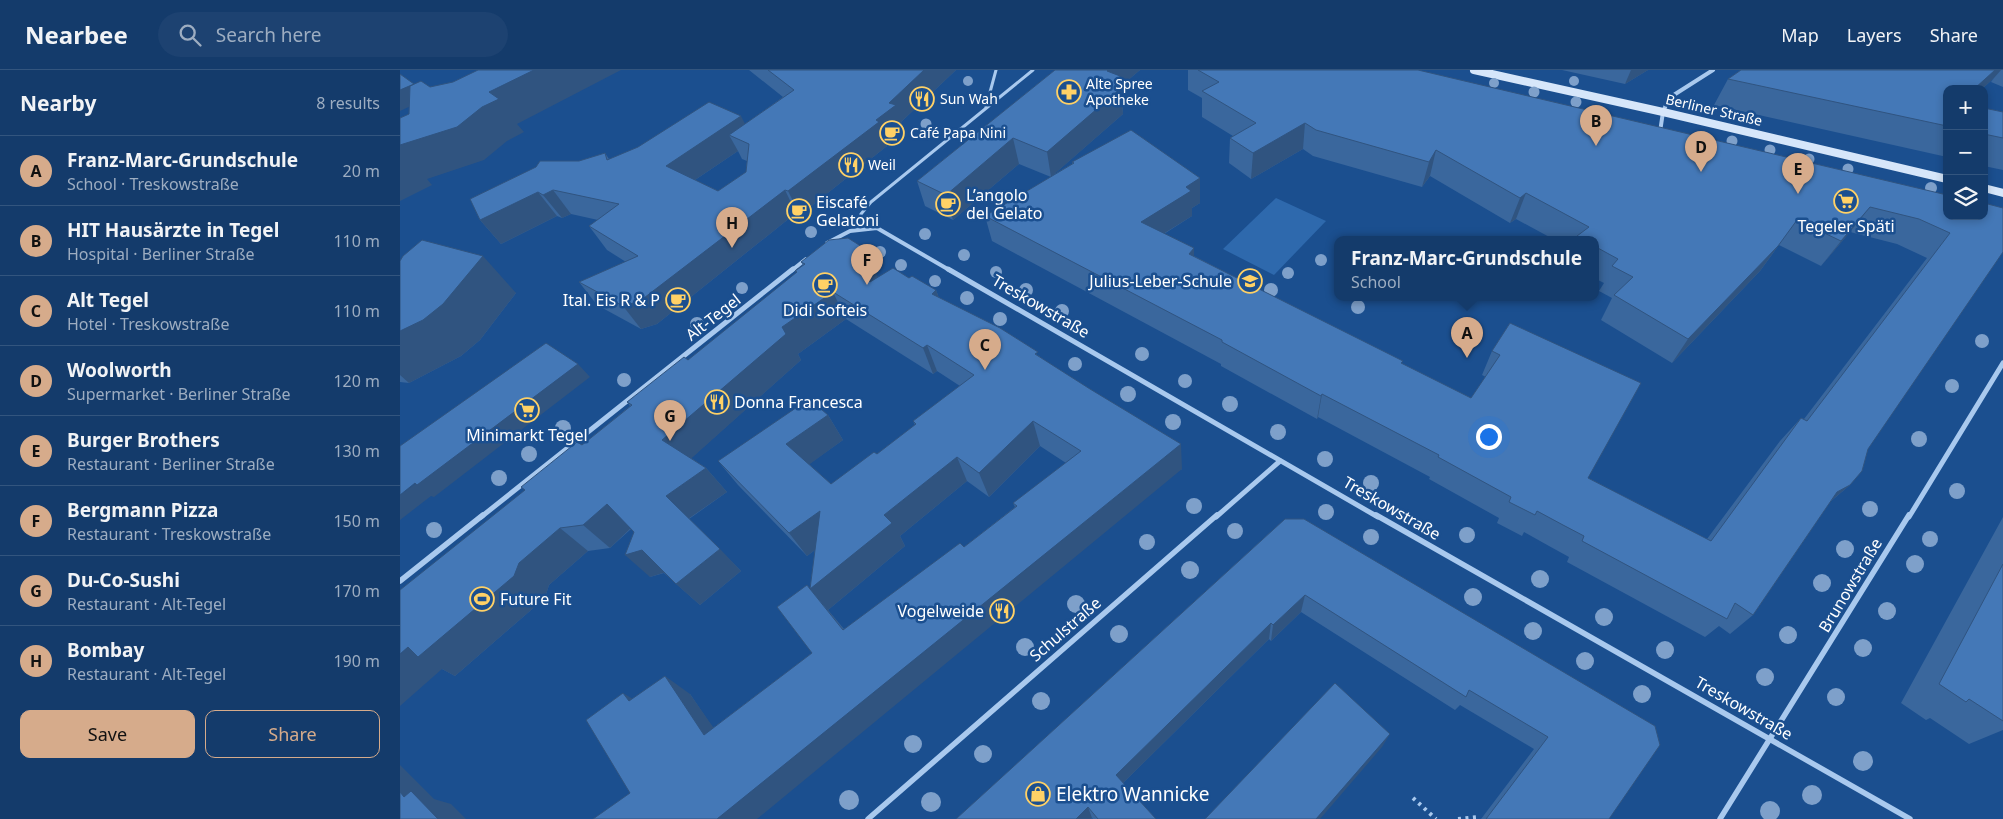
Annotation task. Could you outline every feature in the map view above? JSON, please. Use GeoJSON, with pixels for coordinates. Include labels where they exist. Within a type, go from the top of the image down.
{"type":"FeatureCollection","features":[{"type":"Feature","properties":{"kind":"main road","name":"Berliner Straße"},"geometry":{"type":"LineString","coordinates":[[1474,70],[1663,112],[1943,178]]}},
{"type":"Feature","properties":{"kind":"main road"},"geometry":{"type":"LineString","coordinates":[[1650,133],[1668,137]]}},
{"type":"Feature","properties":{"kind":"main road"},"geometry":{"type":"LineString","coordinates":[[1988,189],[2003,193]]}},
{"type":"Feature","properties":{"kind":"street"},"geometry":{"type":"LineString","coordinates":[[986,109],[996,70]]}},
{"type":"Feature","properties":{"kind":"street"},"geometry":{"type":"LineString","coordinates":[[822,247],[845,231],[859,228],[861,214],[872,202],[1033,70]]}},
{"type":"Feature","properties":{"kind":"street"},"geometry":{"type":"LineString","coordinates":[[1660,135],[1663,112],[1669,98],[1713,70]]}},
{"type":"Feature","properties":{"kind":"street","name":"Treskowstraße"},"geometry":{"type":"LineString","coordinates":[[859,228],[877,228],[1280,461],[1910,819]]}},
{"type":"Feature","properties":{"kind":"street","name":"Alt-Tegel"},"geometry":{"type":"LineString","coordinates":[[400,581],[814,253]]}},
{"type":"Feature","properties":{"kind":"street","name":"Brunowstraße"},"geometry":{"type":"LineString","coordinates":[[1720,819],[1788,708],[1796,700],[2003,363]]}},
{"type":"Feature","properties":{"kind":"street","name":"Schulstraße"},"geometry":{"type":"LineString","coordinates":[[868,819],[1280,461]]}},
{"type":"Feature","properties":{"kind":"path"},"geometry":{"type":"LineString","coordinates":[[1413,798],[1436,819]]}},
{"type":"Feature","properties":{"kind":"path"},"geometry":{"type":"LineString","coordinates":[[1458,819],[1478,817]]}},
{"type":"Feature","properties":{"kind":"shaded area"},"geometry":{"type":"Polygon","coordinates":[[[1276,198],[1326,221],[1274,275],[1223,249],[1276,198]]]}},
{"type":"Feature","properties":{"kind":"building"},"geometry":{"type":"Polygon","coordinates":[[[478,70],[534,70],[489,92],[499,99],[482,107],[457,127],[400,145],[400,118],[409,114],[410,86],[421,81],[430,87],[453,82],[478,70]]]}},
{"type":"Feature","properties":{"kind":"building"},"geometry":{"type":"Polygon","coordinates":[[[768,70],[924,70],[889,103],[896,105],[876,120],[879,122],[788,191],[785,190],[640,301],[623,306],[579,282],[638,256],[589,226],[619,204],[553,190],[543,195],[538,192],[480,220],[470,199],[536,167],[540,161],[579,161],[605,153],[607,160],[638,147],[709,102],[741,116],[666,166],[718,191],[746,172],[749,144],[729,135],[794,90],[768,70]]]}},
{"type":"Feature","properties":{"kind":"building"},"geometry":{"type":"Polygon","coordinates":[[[1055,70],[1108,70],[1120,76],[1120,89],[1047,152],[1013,138],[946,195],[917,181],[1055,70]]]}},
{"type":"Feature","properties":{"kind":"building"},"geometry":{"type":"Polygon","coordinates":[[[1198,70],[1418,70],[1943,194],[1943,220],[1988,220],[1988,204],[2003,208],[2003,252],[1868,449],[1862,471],[1850,485],[1837,492],[1753,615],[1735,603],[1727,619],[1582,541],[1584,536],[1537,511],[1535,515],[1509,502],[1511,497],[1438,457],[1439,455],[1322,394],[1321,396],[1222,342],[1222,340],[985,216],[1074,163],[1072,162],[1131,130],[1200,178],[1186,187],[1191,191],[1141,222],[1194,248],[1189,254],[1403,361],[1401,363],[1471,398],[1500,355],[1492,351],[1510,323],[1641,383],[1588,478],[1711,541],[1801,418],[1807,421],[1950,233],[1919,219],[1870,207],[1841,241],[1797,220],[1778,246],[1688,339],[1614,295],[1633,277],[1612,266],[1618,259],[1599,249],[1599,236],[1577,236],[1589,227],[1526,193],[1520,198],[1436,150],[1429,162],[1316,130],[1305,123],[1253,153],[1230,138],[1256,123],[1202,91],[1219,82],[1198,70]]]}},
{"type":"Feature","properties":{"kind":"building"},"geometry":{"type":"Polygon","coordinates":[[[1741,70],[1995,70],[1978,85],[1943,85],[1943,125],[1728,79],[1741,70]]]}},
{"type":"Feature","properties":{"kind":"building"},"geometry":{"type":"Polygon","coordinates":[[[400,74],[414,84],[400,90],[400,74]]]}},
{"type":"Feature","properties":{"kind":"building"},"geometry":{"type":"Polygon","coordinates":[[[1988,109],[2003,112],[2003,138],[1988,135],[1988,109]]]}},
{"type":"Feature","properties":{"kind":"building"},"geometry":{"type":"Polygon","coordinates":[[[848,238],[867,250],[857,264],[870,282],[893,268],[909,278],[912,276],[936,290],[932,294],[1000,328],[1038,352],[1035,354],[1181,444],[717,819],[593,819],[630,793],[586,720],[623,693],[629,701],[665,676],[704,735],[812,653],[777,607],[807,585],[810,589],[820,511],[789,533],[718,461],[809,399],[828,415],[786,444],[831,484],[874,452],[877,454],[916,424],[913,421],[974,375],[927,345],[923,348],[833,292],[782,327],[786,334],[662,440],[706,468],[666,496],[720,549],[676,584],[642,550],[625,555],[634,532],[607,504],[583,525],[560,528],[519,563],[514,576],[418,657],[408,647],[400,654],[400,590],[525,490],[521,487],[577,442],[582,445],[632,405],[627,402],[684,357],[688,360],[797,272],[795,271],[805,264],[801,262],[829,240],[848,238]],[[1033,421],[979,473],[957,457],[884,515],[892,523],[810,589],[843,630],[960,543],[964,547],[1017,506],[1013,503],[1081,451],[1033,421]]]}},
{"type":"Feature","properties":{"kind":"building"},"geometry":{"type":"Polygon","coordinates":[[[422,240],[483,256],[443,304],[423,320],[400,331],[400,261],[403,256],[422,240]]]}},
{"type":"Feature","properties":{"kind":"building"},"geometry":{"type":"Polygon","coordinates":[[[546,343],[578,364],[417,485],[415,483],[400,495],[400,446],[546,343]]]}},
{"type":"Feature","properties":{"kind":"building"},"geometry":{"type":"Polygon","coordinates":[[[1285,519],[1304,519],[1655,726],[1660,745],[1609,819],[1486,819],[1548,737],[1469,690],[1466,697],[1305,595],[1273,625],[1271,623],[1116,775],[1156,819],[1098,819],[1088,807],[1076,819],[956,819],[1285,519]]]}},
{"type":"Feature","properties":{"kind":"building"},"geometry":{"type":"Polygon","coordinates":[[[2003,564],[2003,721],[1969,699],[1966,702],[1939,684],[2003,564]]]}},
{"type":"Feature","properties":{"kind":"building"},"geometry":{"type":"Polygon","coordinates":[[[1335,683],[1390,734],[1316,819],[1205,819],[1335,683]]]}},
{"type":"Feature","properties":{"kind":"building"},"geometry":{"type":"Polygon","coordinates":[[[411,791],[438,819],[400,819],[400,792],[404,797],[411,791]]]}},
{"type":"Feature","properties":{"kind":"place","name":"Alte Spree Apotheke"},"geometry":{"type":"Point","coordinates":[1069,92]}},
{"type":"Feature","properties":{"kind":"place","name":"Sun Wah"},"geometry":{"type":"Point","coordinates":[922,99]}},
{"type":"Feature","properties":{"kind":"place","name":"Café Papa Nini"},"geometry":{"type":"Point","coordinates":[892,133]}},
{"type":"Feature","properties":{"kind":"place","name":"HIT Hausärzte in Tegel"},"geometry":{"type":"Point","coordinates":[1596,146]}},
{"type":"Feature","properties":{"kind":"place","name":"Weil"},"geometry":{"type":"Point","coordinates":[851,165]}},
{"type":"Feature","properties":{"kind":"place","name":"Woolworth"},"geometry":{"type":"Point","coordinates":[1701,172]}},
{"type":"Feature","properties":{"kind":"place","name":"Burger Brothers"},"geometry":{"type":"Point","coordinates":[1798,194]}},
{"type":"Feature","properties":{"kind":"place","name":"Tegeler Späti"},"geometry":{"type":"Point","coordinates":[1846,201]}},
{"type":"Feature","properties":{"kind":"place","name":"L’angolo del Gelato"},"geometry":{"type":"Point","coordinates":[948,204]}},
{"type":"Feature","properties":{"kind":"place","name":"Eiscafé Gelatoni"},"geometry":{"type":"Point","coordinates":[799,211]}},
{"type":"Feature","properties":{"kind":"place","name":"Bombay"},"geometry":{"type":"Point","coordinates":[732,248]}},
{"type":"Feature","properties":{"kind":"place","name":"Julius-Leber-Schule"},"geometry":{"type":"Point","coordinates":[1250,281]}},
{"type":"Feature","properties":{"kind":"place","name":"Didi Softeis"},"geometry":{"type":"Point","coordinates":[825,285]}},
{"type":"Feature","properties":{"kind":"place","name":"Bergmann Pizza"},"geometry":{"type":"Point","coordinates":[867,285]}},
{"type":"Feature","properties":{"kind":"place","name":"Ital. Eis R & P"},"geometry":{"type":"Point","coordinates":[678,300]}},
{"type":"Feature","properties":{"kind":"place","name":"Franz-Marc-Grundschule"},"geometry":{"type":"Point","coordinates":[1467,358]}},
{"type":"Feature","properties":{"kind":"place","name":"Alt Tegel"},"geometry":{"type":"Point","coordinates":[985,370]}},
{"type":"Feature","properties":{"kind":"place","name":"Donna Francesca"},"geometry":{"type":"Point","coordinates":[717,402]}},
{"type":"Feature","properties":{"kind":"place","name":"Minimarkt Tegel"},"geometry":{"type":"Point","coordinates":[527,410]}},
{"type":"Feature","properties":{"kind":"place","name":"Du-Co-Sushi"},"geometry":{"type":"Point","coordinates":[670,441]}},
{"type":"Feature","properties":{"kind":"place","name":"Future Fit"},"geometry":{"type":"Point","coordinates":[482,599]}},
{"type":"Feature","properties":{"kind":"place","name":"Vogelweide"},"geometry":{"type":"Point","coordinates":[1002,611]}},
{"type":"Feature","properties":{"kind":"place","name":"Elektro Wannicke"},"geometry":{"type":"Point","coordinates":[1038,794]}}]}
